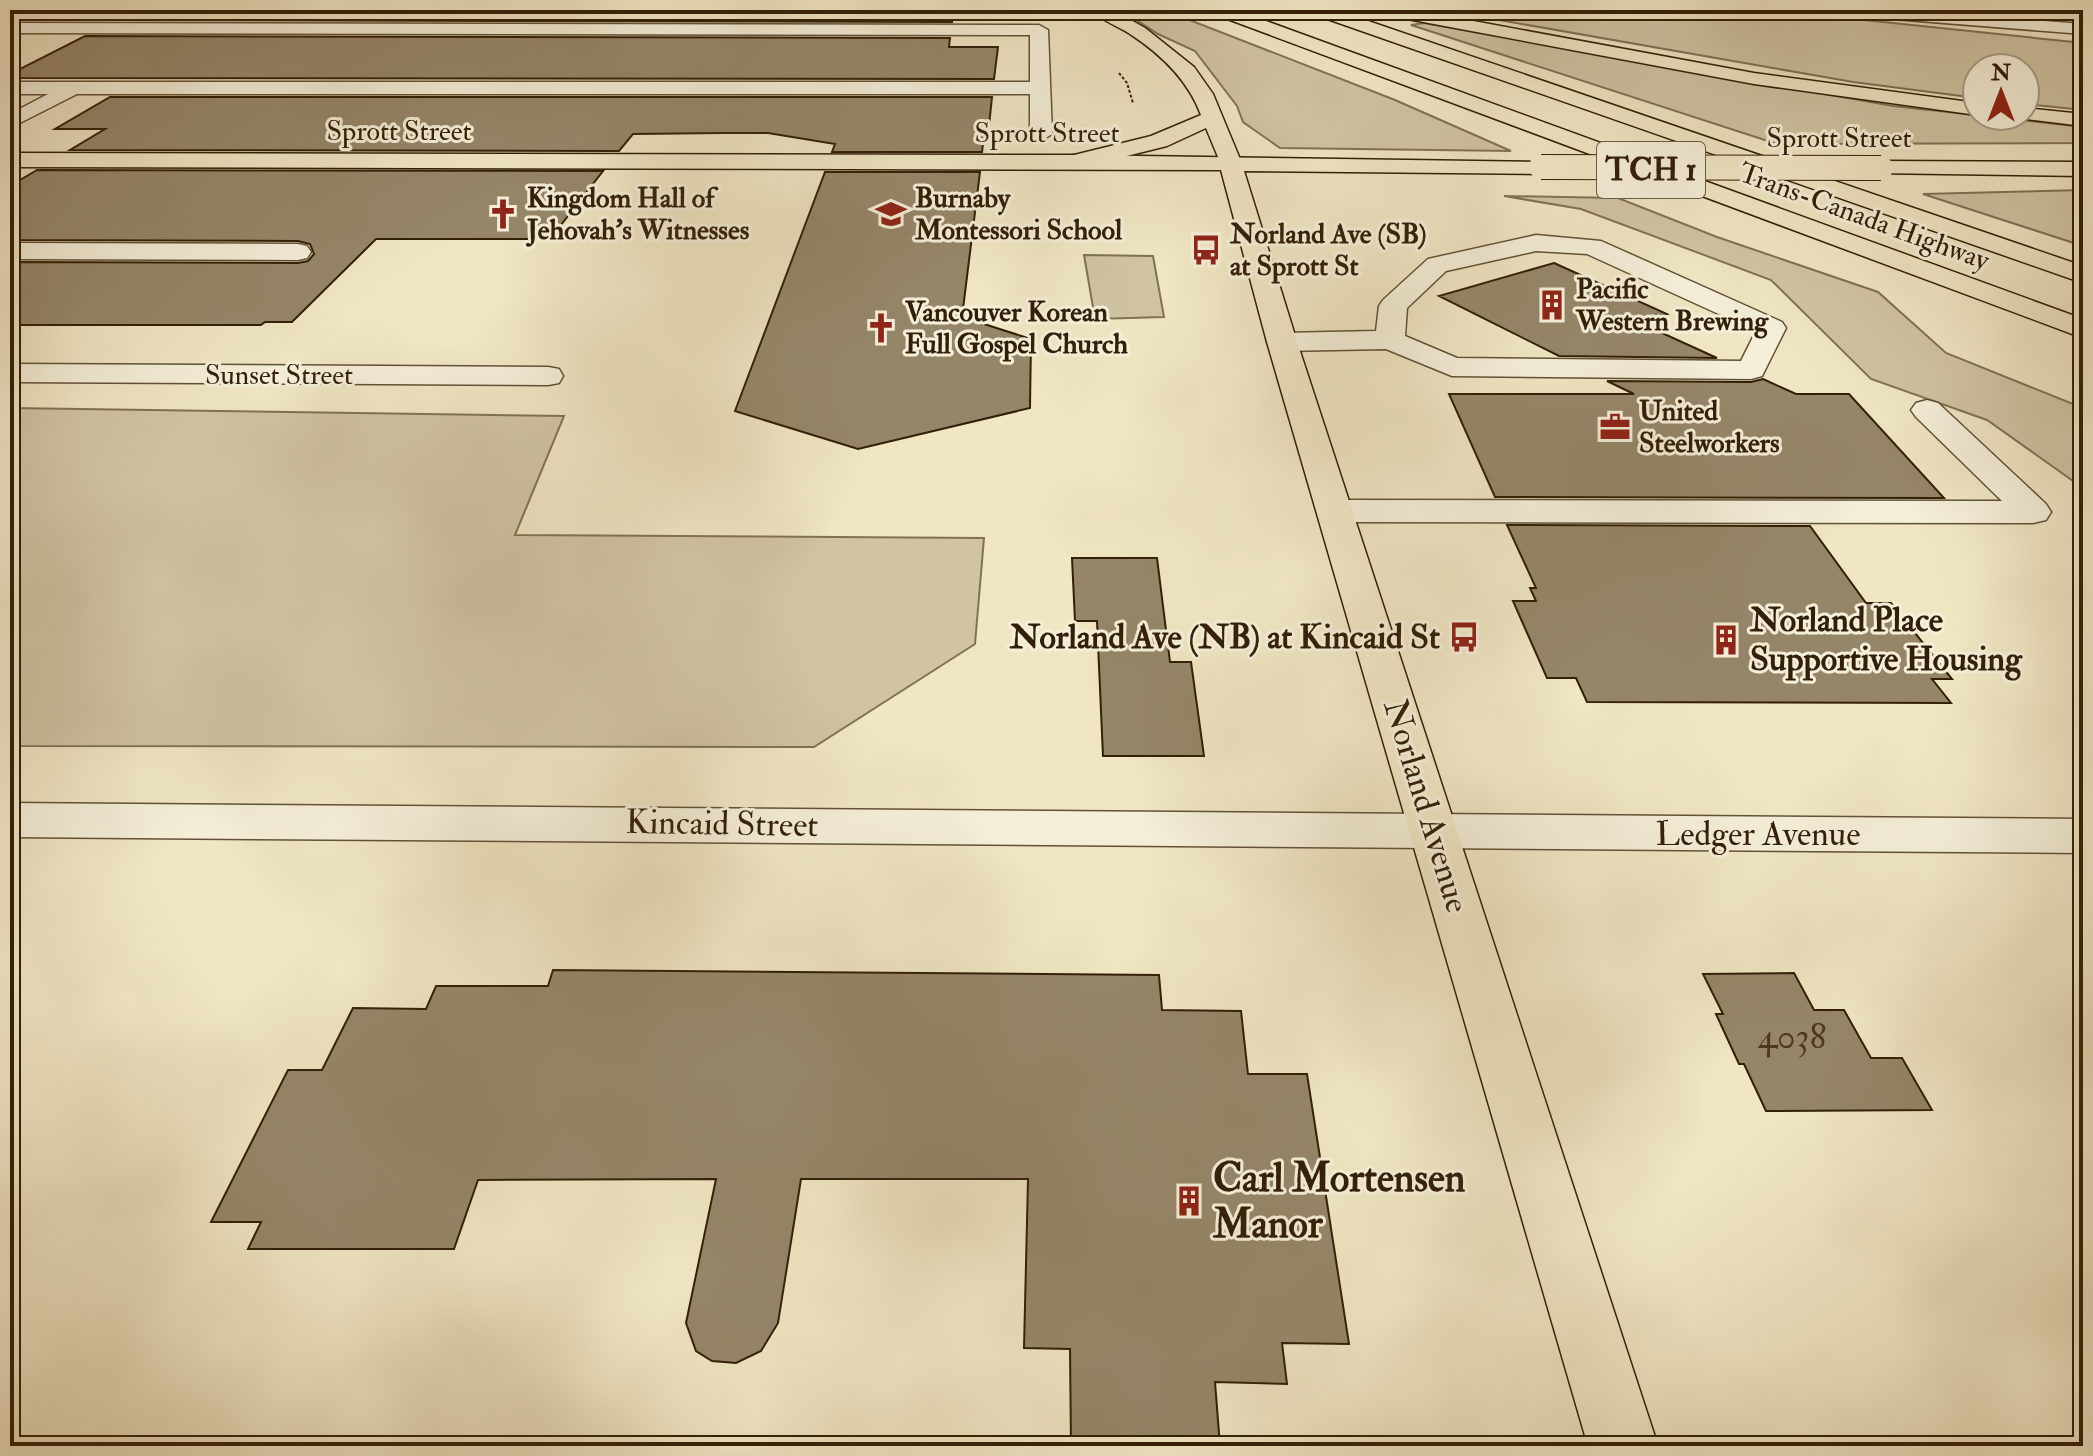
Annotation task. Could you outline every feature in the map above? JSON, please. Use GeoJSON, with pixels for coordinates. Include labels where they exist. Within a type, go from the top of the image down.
{"type":"FeatureCollection","features":[{"type":"Feature","properties":{"kind":"main road","name":"Norland Avenue"},"geometry":{"type":"LineString","coordinates":[[1101,10],[1139,32],[1187,71],[1203,94],[1210,119],[1231,164],[1282,342],[1623,1446]]}},
{"type":"Feature","properties":{"kind":"main road","name":"Trans-Canada Highway"},"geometry":{"type":"LineString","coordinates":[[1220,10],[2083,329]]}},
{"type":"Feature","properties":{"kind":"main road","name":"Trans-Canada Highway"},"geometry":{"type":"LineString","coordinates":[[1319,10],[2083,275]]}},
{"type":"Feature","properties":{"kind":"main road"},"geometry":{"type":"LineString","coordinates":[[1386,10],[1713,72],[1961,107]]}},
{"type":"Feature","properties":{"kind":"main road"},"geometry":{"type":"LineString","coordinates":[[2041,116],[2083,120]]}},
{"type":"Feature","properties":{"kind":"main road"},"geometry":{"type":"LineString","coordinates":[[1074,162],[1159,141],[1210,119]]}},
{"type":"Feature","properties":{"kind":"main road","name":"Sprott Street"},"geometry":{"type":"LineString","coordinates":[[10,160],[1074,162],[2083,169]]}},
{"type":"Feature","properties":{"kind":"street"},"geometry":{"type":"LineString","coordinates":[[145,50],[219,10]]}},
{"type":"Feature","properties":{"kind":"street"},"geometry":{"type":"LineString","coordinates":[[1843,10],[2083,29]]}},
{"type":"Feature","properties":{"kind":"street"},"geometry":{"type":"LineString","coordinates":[[10,28],[1039,30],[1041,134]]}},
{"type":"Feature","properties":{"kind":"street"},"geometry":{"type":"LineString","coordinates":[[10,122],[117,65]]}},
{"type":"Feature","properties":{"kind":"street"},"geometry":{"type":"LineString","coordinates":[[10,88],[1040,88]]}},
{"type":"Feature","properties":{"kind":"street"},"geometry":{"type":"LineString","coordinates":[[1282,342],[1390,340],[1452,367],[1751,370],[1772,328],[1592,246],[1536,243],[1437,265],[1393,306],[1390,340]]}},
{"type":"Feature","properties":{"kind":"street"},"geometry":{"type":"LineString","coordinates":[[10,251],[298,252]]}},
{"type":"Feature","properties":{"kind":"street","name":"Sunset Street"},"geometry":{"type":"LineString","coordinates":[[10,373],[548,376]]}},
{"type":"Feature","properties":{"kind":"street"},"geometry":{"type":"LineString","coordinates":[[1336,511],[2033,512],[1927,410]]}},
{"type":"Feature","properties":{"kind":"street","name":"Kincaid Street"},"geometry":{"type":"LineString","coordinates":[[10,820],[1434,831]]}},
{"type":"Feature","properties":{"kind":"street","name":"Ledger Avenue"},"geometry":{"type":"LineString","coordinates":[[1434,831],[2083,836]]}},
{"type":"Feature","properties":{"kind":"path"},"geometry":{"type":"LineString","coordinates":[[1039,30],[1067,33],[1114,67],[1127,83],[1133,105]]}},
{"type":"Feature","properties":{"kind":"shaded area"},"geometry":{"type":"Polygon","coordinates":[[[1121,10],[1164,10],[1395,100],[1511,151],[1280,148],[1243,122],[1237,106],[1195,51],[1158,34],[1121,10]]]}},
{"type":"Feature","properties":{"kind":"shaded area"},"geometry":{"type":"Polygon","coordinates":[[[1442,10],[1768,10],[2083,43],[2083,110],[2041,106],[2041,52],[1961,52],[1961,96],[1853,82],[1442,10]]]}},
{"type":"Feature","properties":{"kind":"shaded area"},"geometry":{"type":"Polygon","coordinates":[[[1424,23],[1893,106],[1961,114],[1961,132],[2041,132],[2041,122],[2083,127],[2083,143],[1777,144],[1411,25],[1424,23]]]}},
{"type":"Feature","properties":{"kind":"shaded area"},"geometry":{"type":"Polygon","coordinates":[[[2083,190],[2083,246],[1923,194],[2083,190]]]}},
{"type":"Feature","properties":{"kind":"shaded area"},"geometry":{"type":"Polygon","coordinates":[[[1504,196],[1618,198],[1717,237],[1878,292],[1946,353],[2083,408],[2083,488],[1987,420],[1871,379],[1771,280],[1581,209],[1504,196]]]}},
{"type":"Feature","properties":{"kind":"shaded area"},"geometry":{"type":"Polygon","coordinates":[[[1084,255],[1153,256],[1164,317],[1095,319],[1084,255]]]}},
{"type":"Feature","properties":{"kind":"shaded area"},"geometry":{"type":"Polygon","coordinates":[[[10,408],[564,416],[515,535],[984,538],[975,644],[814,747],[10,746],[10,408]]]}},
{"type":"Feature","properties":{"kind":"building"},"geometry":{"type":"Polygon","coordinates":[[[136,10],[953,10],[952,22],[116,20],[136,10]]]}},
{"type":"Feature","properties":{"kind":"building"},"geometry":{"type":"Polygon","coordinates":[[[85,36],[950,38],[949,47],[998,47],[994,79],[10,78],[10,74],[85,36]]]}},
{"type":"Feature","properties":{"kind":"building"},"geometry":{"type":"Polygon","coordinates":[[[110,97],[992,97],[988,135],[984,135],[982,152],[832,152],[835,144],[768,133],[633,134],[619,151],[70,150],[105,129],[55,129],[110,97]]]}},
{"type":"Feature","properties":{"kind":"building"},"geometry":{"type":"Polygon","coordinates":[[[37,170],[603,171],[550,239],[376,239],[292,322],[265,322],[261,325],[10,325],[10,262],[298,263],[308,261],[314,254],[310,244],[298,241],[10,240],[10,186],[37,170]]]}},
{"type":"Feature","properties":{"kind":"building","name":"Vancouver Korean Full Gospel Church"},"geometry":{"type":"Polygon","coordinates":[[[825,172],[980,172],[962,317],[1031,339],[1030,408],[858,449],[735,411],[825,172]]]}},
{"type":"Feature","properties":{"kind":"building","name":"Pacific Western Brewing"},"geometry":{"type":"Polygon","coordinates":[[[1554,263],[1667,314],[1640,323],[1717,358],[1559,356],[1439,296],[1554,263]]]}},
{"type":"Feature","properties":{"kind":"building"},"geometry":{"type":"Polygon","coordinates":[[[1763,379],[1796,394],[1849,394],[1944,498],[1495,497],[1449,394],[1634,394],[1607,381],[1751,382],[1763,379]]]}},
{"type":"Feature","properties":{"kind":"building","name":"Norland Place Supportive Housing"},"geometry":{"type":"Polygon","coordinates":[[[1507,525],[1810,526],[1866,603],[1891,603],[1952,679],[1932,679],[1951,703],[1587,702],[1576,678],[1547,678],[1513,601],[1536,601],[1530,588],[1536,588],[1507,525]]]}},
{"type":"Feature","properties":{"kind":"building"},"geometry":{"type":"Polygon","coordinates":[[[1072,558],[1157,558],[1170,662],[1191,662],[1204,756],[1103,756],[1097,621],[1075,621],[1072,558]]]}},
{"type":"Feature","properties":{"kind":"building","name":"Carl Mortensen Manor"},"geometry":{"type":"Polygon","coordinates":[[[553,970],[1159,975],[1162,1010],[1241,1011],[1248,1074],[1307,1074],[1349,1344],[1282,1343],[1287,1384],[1215,1382],[1220,1446],[1071,1446],[1070,1349],[1024,1348],[1028,1179],[801,1179],[778,1323],[761,1351],[736,1363],[712,1361],[696,1351],[686,1323],[716,1179],[478,1180],[454,1249],[248,1249],[261,1222],[211,1222],[288,1070],[322,1070],[353,1008],[426,1009],[436,986],[548,986],[553,970]]]}},
{"type":"Feature","properties":{"kind":"building"},"geometry":{"type":"Polygon","coordinates":[[[1794,973],[1814,1010],[1844,1010],[1871,1058],[1902,1058],[1932,1110],[1766,1111],[1744,1064],[1739,1064],[1716,1014],[1723,1014],[1703,974],[1794,973]]]}},
{"type":"Feature","properties":{"kind":"place","name":"Kingdom Hall of Jehovah's Witnesses"},"geometry":{"type":"Point","coordinates":[503,214]}},
{"type":"Feature","properties":{"kind":"place","name":"Burnaby Montessori School"},"geometry":{"type":"Point","coordinates":[891,214]}},
{"type":"Feature","properties":{"kind":"place","name":"Norland Ave (SB) at Sprott St"},"geometry":{"type":"Point","coordinates":[1206,250]}},
{"type":"Feature","properties":{"kind":"place","name":"Pacific Western Brewing"},"geometry":{"type":"Point","coordinates":[1552,305]}},
{"type":"Feature","properties":{"kind":"place","name":"Vancouver Korean Full Gospel Church"},"geometry":{"type":"Point","coordinates":[881,328]}},
{"type":"Feature","properties":{"kind":"place","name":"United Steelworkers"},"geometry":{"type":"Point","coordinates":[1615,427]}},
{"type":"Feature","properties":{"kind":"place","name":"Norland Ave (NB) at Kincaid St"},"geometry":{"type":"Point","coordinates":[1464,637]}},
{"type":"Feature","properties":{"kind":"place","name":"Norland Place Supportive Housing"},"geometry":{"type":"Point","coordinates":[1726,640]}},
{"type":"Feature","properties":{"kind":"place","name":"Carl Mortensen Manor"},"geometry":{"type":"Point","coordinates":[1189,1201]}}]}
